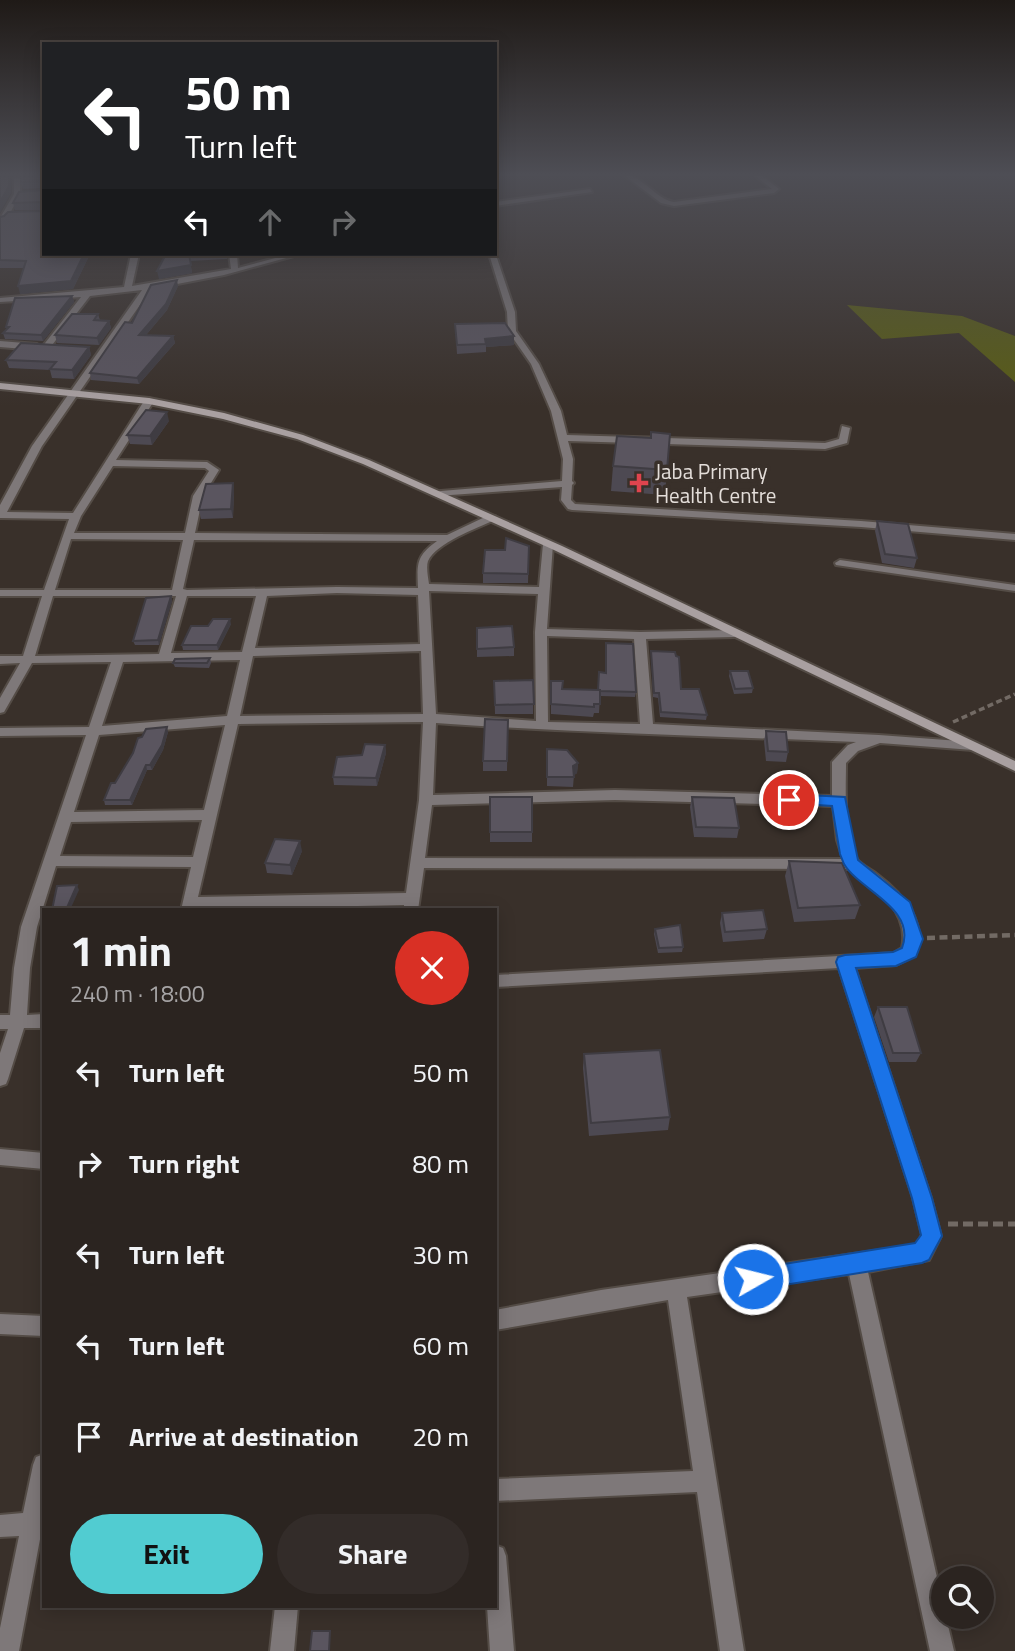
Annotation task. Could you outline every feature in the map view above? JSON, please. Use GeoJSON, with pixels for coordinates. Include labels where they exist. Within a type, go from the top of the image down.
{"type":"FeatureCollection","features":[{"type":"Feature","properties":{"kind":"main road"},"geometry":{"type":"LineString","coordinates":[[0,386],[149,401],[224,416],[300,437],[441,494],[1015,765]]}},
{"type":"Feature","properties":{"kind":"street"},"geometry":{"type":"LineString","coordinates":[[128,288],[135,256]]}},
{"type":"Feature","properties":{"kind":"street"},"geometry":{"type":"LineString","coordinates":[[233,256],[235,270]]}},
{"type":"Feature","properties":{"kind":"street"},"geometry":{"type":"LineString","coordinates":[[0,300],[149,286],[235,270],[289,256]]}},
{"type":"Feature","properties":{"kind":"street"},"geometry":{"type":"LineString","coordinates":[[494,256],[511,312],[512,331],[535,364],[556,411],[568,459],[569,483],[566,500],[572,507],[861,524],[1015,537]]}},
{"type":"Feature","properties":{"kind":"street"},"geometry":{"type":"LineString","coordinates":[[76,516],[0,515],[37,446],[149,286]]}},
{"type":"Feature","properties":{"kind":"street"},"geometry":{"type":"LineString","coordinates":[[46,347],[89,292]]}},
{"type":"Feature","properties":{"kind":"street"},"geometry":{"type":"LineString","coordinates":[[0,344],[60,348]]}},
{"type":"Feature","properties":{"kind":"street"},"geometry":{"type":"LineString","coordinates":[[88,350],[102,351]]}},
{"type":"Feature","properties":{"kind":"street"},"geometry":{"type":"LineString","coordinates":[[0,709],[27,661],[67,536],[76,516],[149,401]]}},
{"type":"Feature","properties":{"kind":"street"},"geometry":{"type":"LineString","coordinates":[[563,438],[825,446],[844,441],[845,428]]}},
{"type":"Feature","properties":{"kind":"street"},"geometry":{"type":"LineString","coordinates":[[110,463],[213,467],[214,470],[198,496],[180,592],[164,657]]}},
{"type":"Feature","properties":{"kind":"street"},"geometry":{"type":"LineString","coordinates":[[441,494],[569,483]]}},
{"type":"Feature","properties":{"kind":"street"},"geometry":{"type":"LineString","coordinates":[[262,593],[189,907],[412,905],[426,800],[430,718],[422,563],[426,554],[491,518]]}},
{"type":"Feature","properties":{"kind":"street"},"geometry":{"type":"LineString","coordinates":[[67,536],[453,538]]}},
{"type":"Feature","properties":{"kind":"street"},"geometry":{"type":"LineString","coordinates":[[542,726],[541,632],[548,544]]}},
{"type":"Feature","properties":{"kind":"street"},"geometry":{"type":"LineString","coordinates":[[841,563],[1015,588]]}},
{"type":"Feature","properties":{"kind":"street"},"geometry":{"type":"LineString","coordinates":[[0,593],[543,591]]}},
{"type":"Feature","properties":{"kind":"street"},"geometry":{"type":"LineString","coordinates":[[541,632],[640,636],[734,633]]}},
{"type":"Feature","properties":{"kind":"street"},"geometry":{"type":"LineString","coordinates":[[640,636],[647,728]]}},
{"type":"Feature","properties":{"kind":"street"},"geometry":{"type":"LineString","coordinates":[[0,660],[118,659],[426,647]]}},
{"type":"Feature","properties":{"kind":"street"},"geometry":{"type":"LineString","coordinates":[[0,1079],[18,1022],[22,968],[29,927],[118,659]]}},
{"type":"Feature","properties":{"kind":"street"},"geometry":{"type":"LineString","coordinates":[[0,732],[93,731],[234,720],[430,718],[542,726],[647,728],[973,746]]}},
{"type":"Feature","properties":{"kind":"street"},"geometry":{"type":"LineString","coordinates":[[497,981],[896,959],[909,952],[914,939],[904,907],[852,864],[839,801],[839,762],[853,748],[879,739]]}},
{"type":"Feature","properties":{"kind":"street"},"geometry":{"type":"LineString","coordinates":[[426,800],[615,795],[839,801]]}},
{"type":"Feature","properties":{"kind":"street"},"geometry":{"type":"LineString","coordinates":[[65,817],[211,815]]}},
{"type":"Feature","properties":{"kind":"street"},"geometry":{"type":"LineString","coordinates":[[50,861],[200,862]]}},
{"type":"Feature","properties":{"kind":"street"},"geometry":{"type":"LineString","coordinates":[[416,863],[852,864]]}},
{"type":"Feature","properties":{"kind":"street"},"geometry":{"type":"LineString","coordinates":[[497,1320],[558,1306],[857,1265],[922,1253],[932,1236],[845,962]]}},
{"type":"Feature","properties":{"kind":"street"},"geometry":{"type":"LineString","coordinates":[[0,1022],[42,1021]]}},
{"type":"Feature","properties":{"kind":"street"},"geometry":{"type":"LineString","coordinates":[[0,1157],[42,1161]]}},
{"type":"Feature","properties":{"kind":"street"},"geometry":{"type":"LineString","coordinates":[[857,1265],[942,1651]]}},
{"type":"Feature","properties":{"kind":"street"},"geometry":{"type":"LineString","coordinates":[[676,1290],[733,1651]]}},
{"type":"Feature","properties":{"kind":"street"},"geometry":{"type":"LineString","coordinates":[[0,1324],[42,1326]]}},
{"type":"Feature","properties":{"kind":"street"},"geometry":{"type":"LineString","coordinates":[[497,1490],[706,1481]]}},
{"type":"Feature","properties":{"kind":"street"},"geometry":{"type":"LineString","coordinates":[[6,1651],[37,1523],[42,1482]]}},
{"type":"Feature","properties":{"kind":"street"},"geometry":{"type":"LineString","coordinates":[[0,1526],[37,1523]]}},
{"type":"Feature","properties":{"kind":"street"},"geometry":{"type":"LineString","coordinates":[[497,1583],[502,1651]]}},
{"type":"Feature","properties":{"kind":"street"},"geometry":{"type":"LineString","coordinates":[[282,1651],[287,1608]]}},
{"type":"Feature","properties":{"kind":"path"},"geometry":{"type":"LineString","coordinates":[[939,730],[964,715],[1015,694]]}},
{"type":"Feature","properties":{"kind":"path"},"geometry":{"type":"LineString","coordinates":[[914,939],[1015,936]]}},
{"type":"Feature","properties":{"kind":"path"},"geometry":{"type":"LineString","coordinates":[[928,1224],[1015,1224]]}},
{"type":"Feature","properties":{"kind":"shaded area"},"geometry":{"type":"Polygon","coordinates":[[[847,305],[962,316],[1015,336],[1015,382],[959,333],[882,339],[847,305]]]}},
{"type":"Feature","properties":{"kind":"building"},"geometry":{"type":"Polygon","coordinates":[[[0,252],[83,256],[71,281],[18,286],[26,261],[0,260],[0,252]]]}},
{"type":"Feature","properties":{"kind":"building"},"geometry":{"type":"Polygon","coordinates":[[[165,256],[189,256],[191,265],[157,271],[165,256]]]}},
{"type":"Feature","properties":{"kind":"building"},"geometry":{"type":"Polygon","coordinates":[[[177,280],[166,304],[139,335],[173,336],[137,378],[90,373],[125,322],[132,323],[151,285],[177,280]]]}},
{"type":"Feature","properties":{"kind":"building"},"geometry":{"type":"Polygon","coordinates":[[[72,296],[41,335],[3,333],[9,327],[6,327],[15,298],[72,296]]]}},
{"type":"Feature","properties":{"kind":"building"},"geometry":{"type":"Polygon","coordinates":[[[72,314],[98,314],[94,320],[109,321],[97,338],[55,335],[72,314]]]}},
{"type":"Feature","properties":{"kind":"building"},"geometry":{"type":"Polygon","coordinates":[[[505,323],[514,336],[485,339],[486,344],[457,345],[455,324],[505,323]]]}},
{"type":"Feature","properties":{"kind":"building"},"geometry":{"type":"Polygon","coordinates":[[[21,343],[89,347],[72,370],[50,369],[56,362],[6,360],[21,343]]]}},
{"type":"Feature","properties":{"kind":"building"},"geometry":{"type":"Polygon","coordinates":[[[146,410],[167,412],[150,436],[127,435],[146,410]]]}},
{"type":"Feature","properties":{"kind":"building"},"geometry":{"type":"Polygon","coordinates":[[[651,432],[670,434],[667,470],[613,466],[617,436],[651,438],[651,432]]]}},
{"type":"Feature","properties":{"kind":"building"},"geometry":{"type":"Polygon","coordinates":[[[233,483],[231,509],[199,510],[206,484],[233,483]]]}},
{"type":"Feature","properties":{"kind":"building"},"geometry":{"type":"Polygon","coordinates":[[[877,521],[908,524],[917,558],[885,554],[877,521]]]}},
{"type":"Feature","properties":{"kind":"building"},"geometry":{"type":"Polygon","coordinates":[[[506,538],[529,546],[528,574],[483,573],[485,550],[505,550],[506,538]]]}},
{"type":"Feature","properties":{"kind":"building"},"geometry":{"type":"Polygon","coordinates":[[[171,596],[158,640],[133,641],[146,598],[171,596]]]}},
{"type":"Feature","properties":{"kind":"building"},"geometry":{"type":"Polygon","coordinates":[[[213,619],[230,619],[217,645],[182,645],[191,626],[208,626],[213,619]]]}},
{"type":"Feature","properties":{"kind":"building"},"geometry":{"type":"Polygon","coordinates":[[[512,626],[514,647],[477,649],[477,628],[512,626]]]}},
{"type":"Feature","properties":{"kind":"building"},"geometry":{"type":"Polygon","coordinates":[[[606,643],[633,644],[636,692],[598,690],[599,672],[606,673],[606,643]]]}},
{"type":"Feature","properties":{"kind":"building"},"geometry":{"type":"Polygon","coordinates":[[[651,651],[675,652],[679,657],[681,689],[699,689],[707,715],[661,712],[659,693],[654,693],[651,651]]]}},
{"type":"Feature","properties":{"kind":"building"},"geometry":{"type":"Polygon","coordinates":[[[210,658],[207,663],[173,663],[175,659],[210,658]]]}},
{"type":"Feature","properties":{"kind":"building"},"geometry":{"type":"Polygon","coordinates":[[[730,671],[748,671],[753,688],[735,689],[730,671]]]}},
{"type":"Feature","properties":{"kind":"building"},"geometry":{"type":"Polygon","coordinates":[[[533,680],[534,704],[495,705],[494,681],[533,680]]]}},
{"type":"Feature","properties":{"kind":"building"},"geometry":{"type":"Polygon","coordinates":[[[551,681],[563,681],[562,689],[600,690],[600,704],[594,704],[594,707],[551,704],[551,681]]]}},
{"type":"Feature","properties":{"kind":"building"},"geometry":{"type":"Polygon","coordinates":[[[485,719],[508,720],[507,761],[483,761],[485,719]]]}},
{"type":"Feature","properties":{"kind":"building"},"geometry":{"type":"Polygon","coordinates":[[[167,727],[162,745],[150,765],[146,765],[130,800],[104,800],[111,783],[115,783],[133,753],[138,738],[142,737],[146,729],[167,727]]]}},
{"type":"Feature","properties":{"kind":"building"},"geometry":{"type":"Polygon","coordinates":[[[766,731],[786,732],[788,752],[768,751],[766,731]]]}},
{"type":"Feature","properties":{"kind":"building"},"geometry":{"type":"Polygon","coordinates":[[[365,744],[385,745],[376,778],[333,777],[337,757],[362,755],[365,744]]]}},
{"type":"Feature","properties":{"kind":"building"},"geometry":{"type":"Polygon","coordinates":[[[547,749],[567,750],[578,763],[573,766],[574,777],[547,777],[547,749]]]}},
{"type":"Feature","properties":{"kind":"building"},"geometry":{"type":"Polygon","coordinates":[[[490,797],[532,797],[532,832],[490,832],[490,797]]]}},
{"type":"Feature","properties":{"kind":"building"},"geometry":{"type":"Polygon","coordinates":[[[692,797],[734,798],[739,828],[696,827],[692,797]]]}},
{"type":"Feature","properties":{"kind":"building"},"geometry":{"type":"Polygon","coordinates":[[[275,839],[300,841],[290,865],[265,863],[275,839]]]}},
{"type":"Feature","properties":{"kind":"building"},"geometry":{"type":"Polygon","coordinates":[[[789,861],[842,863],[860,905],[798,908],[789,861]]]}},
{"type":"Feature","properties":{"kind":"building"},"geometry":{"type":"Polygon","coordinates":[[[77,885],[67,908],[52,908],[57,886],[77,885]]]}},
{"type":"Feature","properties":{"kind":"building"},"geometry":{"type":"Polygon","coordinates":[[[763,910],[767,929],[725,932],[722,913],[763,910]]]}},
{"type":"Feature","properties":{"kind":"building"},"geometry":{"type":"Polygon","coordinates":[[[680,925],[683,947],[659,948],[655,929],[680,925]]]}},
{"type":"Feature","properties":{"kind":"building"},"geometry":{"type":"Polygon","coordinates":[[[878,1007],[907,1007],[921,1053],[893,1053],[878,1007]]]}},
{"type":"Feature","properties":{"kind":"building"},"geometry":{"type":"Polygon","coordinates":[[[660,1050],[670,1117],[591,1123],[584,1054],[660,1050]]]}},
{"type":"Feature","properties":{"kind":"building"},"geometry":{"type":"Polygon","coordinates":[[[312,1631],[330,1631],[329,1651],[310,1651],[312,1631]]]}},
{"type":"Feature","properties":{"kind":"place","name":"Jaba Primary Health Centre"},"geometry":{"type":"Point","coordinates":[639,483]}},
{"type":"Feature","properties":{"kind":"route"},"geometry":{"type":"LineString","coordinates":[[753,1279],[922,1253],[932,1236],[845,962],[896,959],[909,952],[914,939],[904,907],[865,872],[852,864],[839,801],[789,800]]}}]}
